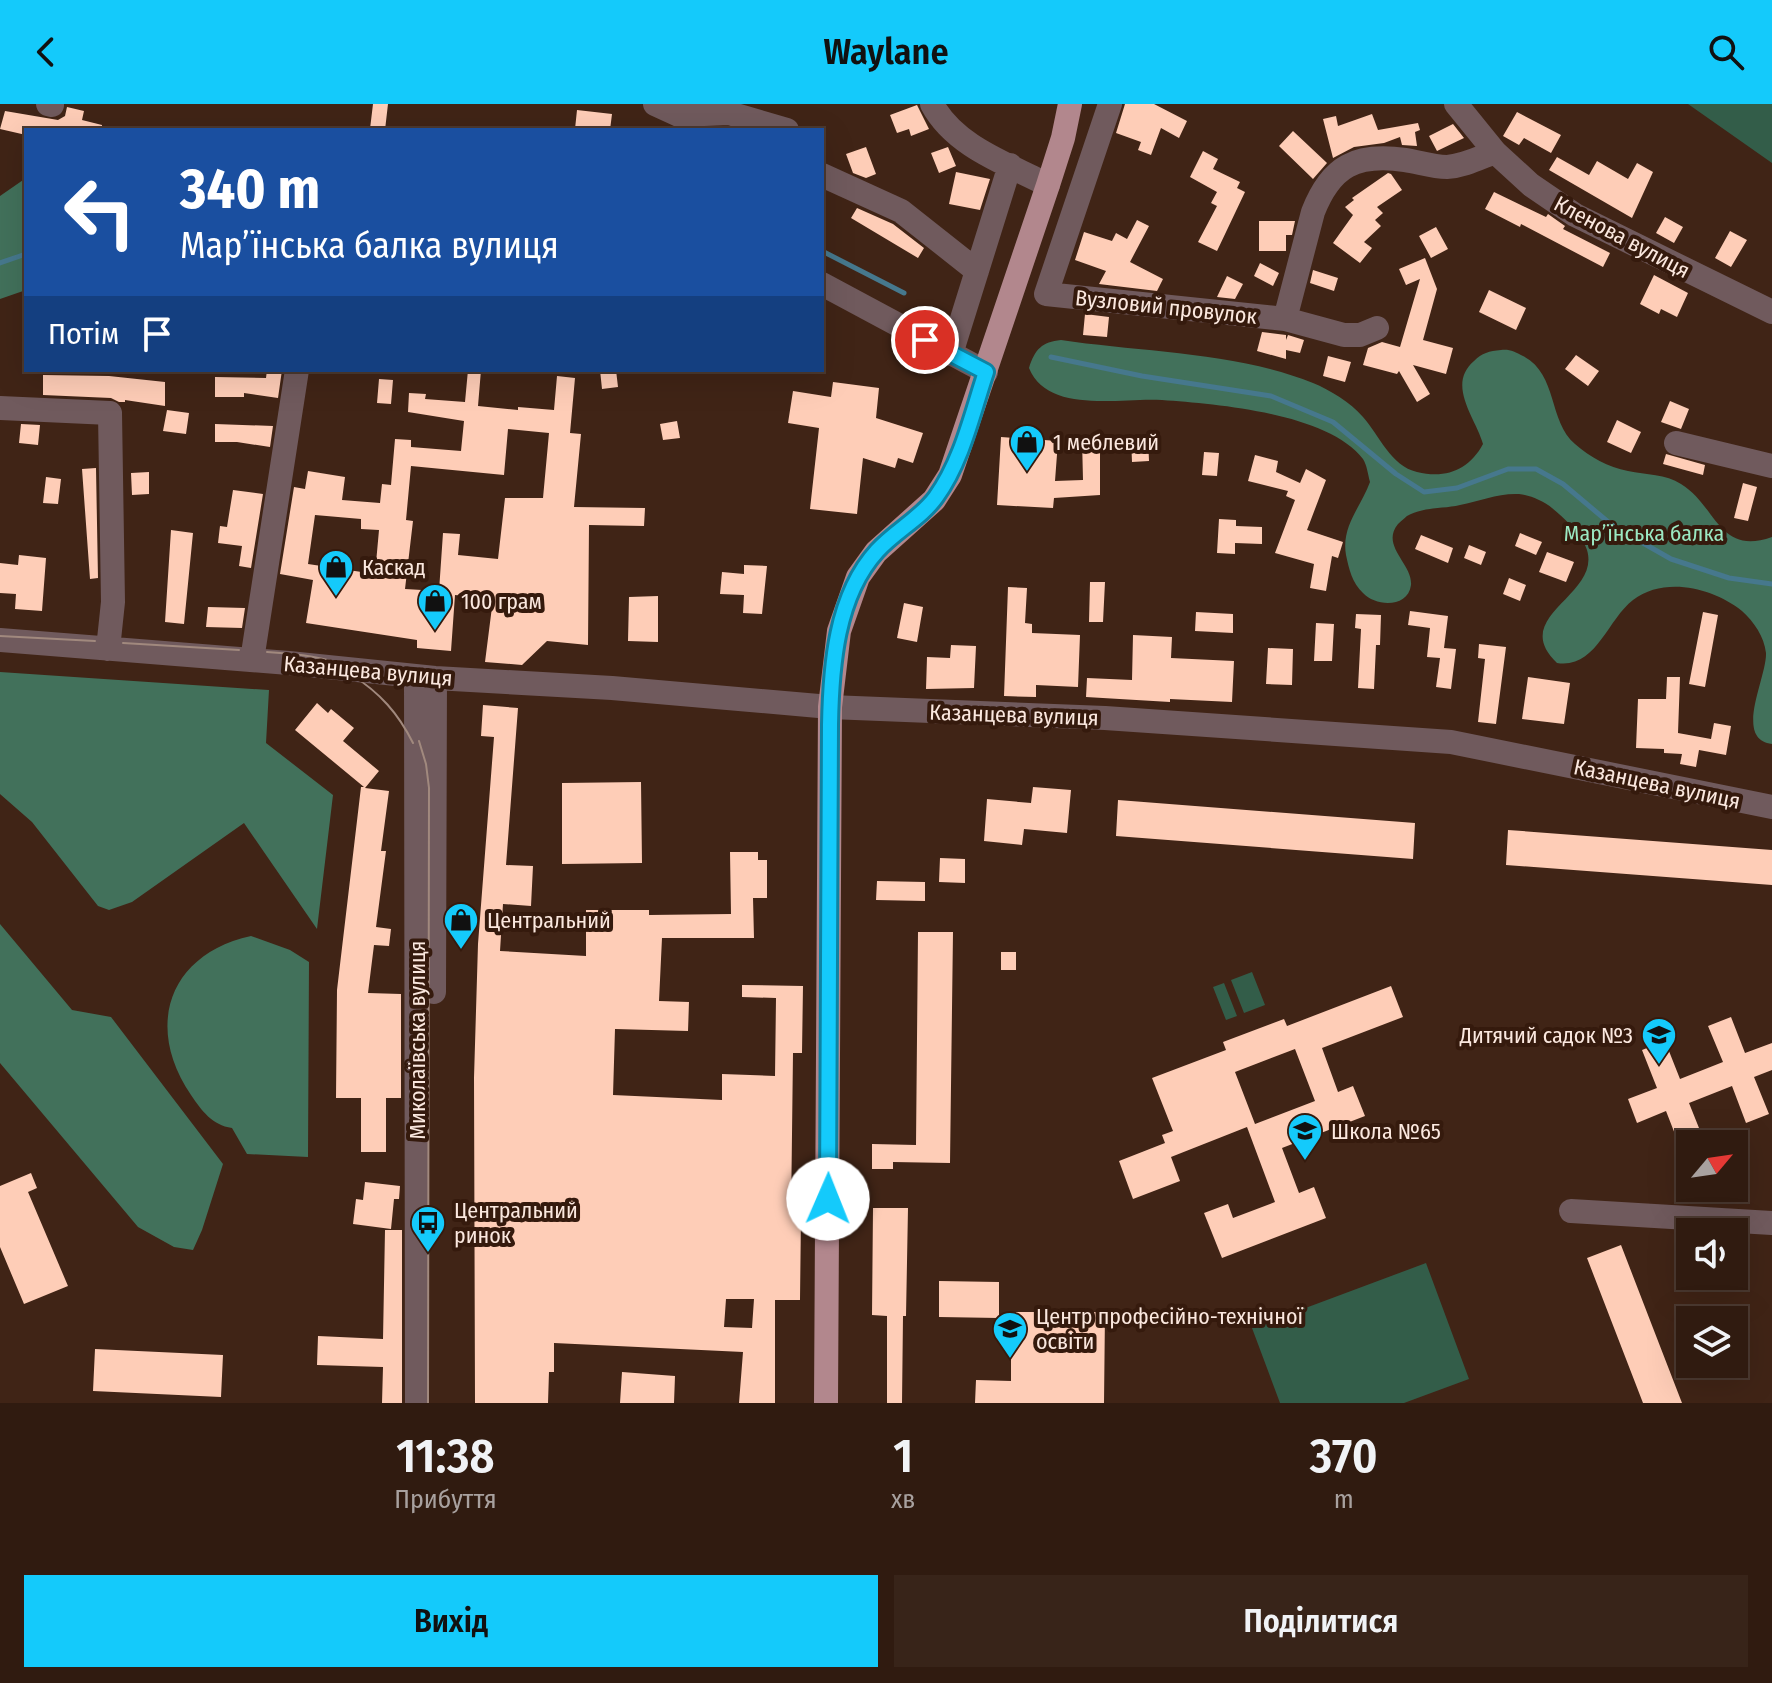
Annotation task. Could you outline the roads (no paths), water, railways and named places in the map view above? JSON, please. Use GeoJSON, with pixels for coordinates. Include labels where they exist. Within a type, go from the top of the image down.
{"type":"FeatureCollection","features":[{"type":"Feature","properties":{"kind":"main road"},"geometry":{"type":"LineString","coordinates":[[826,1403],[830,707],[839,631],[858,577],[876,552],[934,500],[950,475],[1048,185],[1070,104]]}},
{"type":"Feature","properties":{"kind":"street"},"geometry":{"type":"LineString","coordinates":[[655,104],[679,115],[729,113],[780,128]]}},
{"type":"Feature","properties":{"kind":"street"},"geometry":{"type":"LineString","coordinates":[[932,104],[949,129],[970,145],[1048,185]]}},
{"type":"Feature","properties":{"kind":"street","name":"Вузловий провулок"},"geometry":{"type":"LineString","coordinates":[[1110,104],[1046,294],[1285,319],[1344,335],[1360,335],[1377,328]]}},
{"type":"Feature","properties":{"kind":"street","name":"Кленова вулиця"},"geometry":{"type":"LineString","coordinates":[[1456,104],[1495,152],[1531,185],[1575,215],[1772,312]]}},
{"type":"Feature","properties":{"kind":"street","name":"Вузловий провулок"},"geometry":{"type":"LineString","coordinates":[[1285,319],[1319,195],[1343,168],[1357,160],[1373,158],[1449,167],[1495,152]]}},
{"type":"Feature","properties":{"kind":"street"},"geometry":{"type":"LineString","coordinates":[[951,354],[1010,165]]}},
{"type":"Feature","properties":{"kind":"street"},"geometry":{"type":"LineString","coordinates":[[824,176],[901,211],[977,271]]}},
{"type":"Feature","properties":{"kind":"street"},"geometry":{"type":"LineString","coordinates":[[824,285],[986,372]]}},
{"type":"Feature","properties":{"kind":"street","name":"Казанцева вулиця"},"geometry":{"type":"LineString","coordinates":[[252,660],[297,372]]}},
{"type":"Feature","properties":{"kind":"street"},"geometry":{"type":"LineString","coordinates":[[0,408],[110,413],[113,602],[108,649]]}},
{"type":"Feature","properties":{"kind":"street"},"geometry":{"type":"LineString","coordinates":[[1676,443],[1772,466]]}},
{"type":"Feature","properties":{"kind":"street","name":"Казанцева вулиця"},"geometry":{"type":"LineString","coordinates":[[0,640],[426,677],[612,688],[830,707],[1105,718],[1451,742],[1772,807]]}},
{"type":"Feature","properties":{"kind":"street","name":"Миколаївська вулиця"},"geometry":{"type":"LineString","coordinates":[[425,1395],[426,677]]}},
{"type":"Feature","properties":{"kind":"street"},"geometry":{"type":"LineString","coordinates":[[1571,1211],[1772,1223]]}},
{"type":"Feature","properties":{"kind":"waterway"},"geometry":{"type":"LineString","coordinates":[[824,252],[904,293]]}},
{"type":"Feature","properties":{"kind":"waterway"},"geometry":{"type":"LineString","coordinates":[[0,263],[24,255]]}},
{"type":"Feature","properties":{"kind":"waterway"},"geometry":{"type":"LineString","coordinates":[[1051,357],[1142,376],[1271,396],[1333,422],[1396,474],[1424,492],[1457,488],[1508,469],[1536,469],[1563,484],[1613,526],[1671,559],[1729,578],[1772,584]]}},
{"type":"Feature","properties":{"kind":"tram line"},"geometry":{"type":"LineString","coordinates":[[0,636],[95,641]]}},
{"type":"Feature","properties":{"kind":"tram line"},"geometry":{"type":"LineString","coordinates":[[123,643],[239,650]]}},
{"type":"Feature","properties":{"kind":"tram line"},"geometry":{"type":"LineString","coordinates":[[267,652],[312,657],[355,669]]}},
{"type":"Feature","properties":{"kind":"tram line"},"geometry":{"type":"LineString","coordinates":[[352,675],[387,704],[413,743]]}},
{"type":"Feature","properties":{"kind":"tram line"},"geometry":{"type":"LineString","coordinates":[[419,741],[429,788],[428,1403]]}},
{"type":"Feature","properties":{"kind":"place","name":"1 меблевий"},"geometry":{"type":"Point","coordinates":[1027,473]}},
{"type":"Feature","properties":{"kind":"place","name":"Каскад"},"geometry":{"type":"Point","coordinates":[336,598]}},
{"type":"Feature","properties":{"kind":"place","name":"100 грам"},"geometry":{"type":"Point","coordinates":[435,632]}},
{"type":"Feature","properties":{"kind":"place","name":"Центральний"},"geometry":{"type":"Point","coordinates":[461,951]}},
{"type":"Feature","properties":{"kind":"place","name":"Дитячий садок №3"},"geometry":{"type":"Point","coordinates":[1659,1066]}},
{"type":"Feature","properties":{"kind":"place","name":"Школа №65"},"geometry":{"type":"Point","coordinates":[1305,1162]}},
{"type":"Feature","properties":{"kind":"place","name":"Центральний ринок"},"geometry":{"type":"Point","coordinates":[428,1254]}},
{"type":"Feature","properties":{"kind":"place","name":"Центр професійно-технічної освіти"},"geometry":{"type":"Point","coordinates":[1010,1360]}},
{"type":"Feature","properties":{"kind":"park label","name":"Мар’їнська балка"},"geometry":{"type":"Point","coordinates":[1644,533]}}]}
